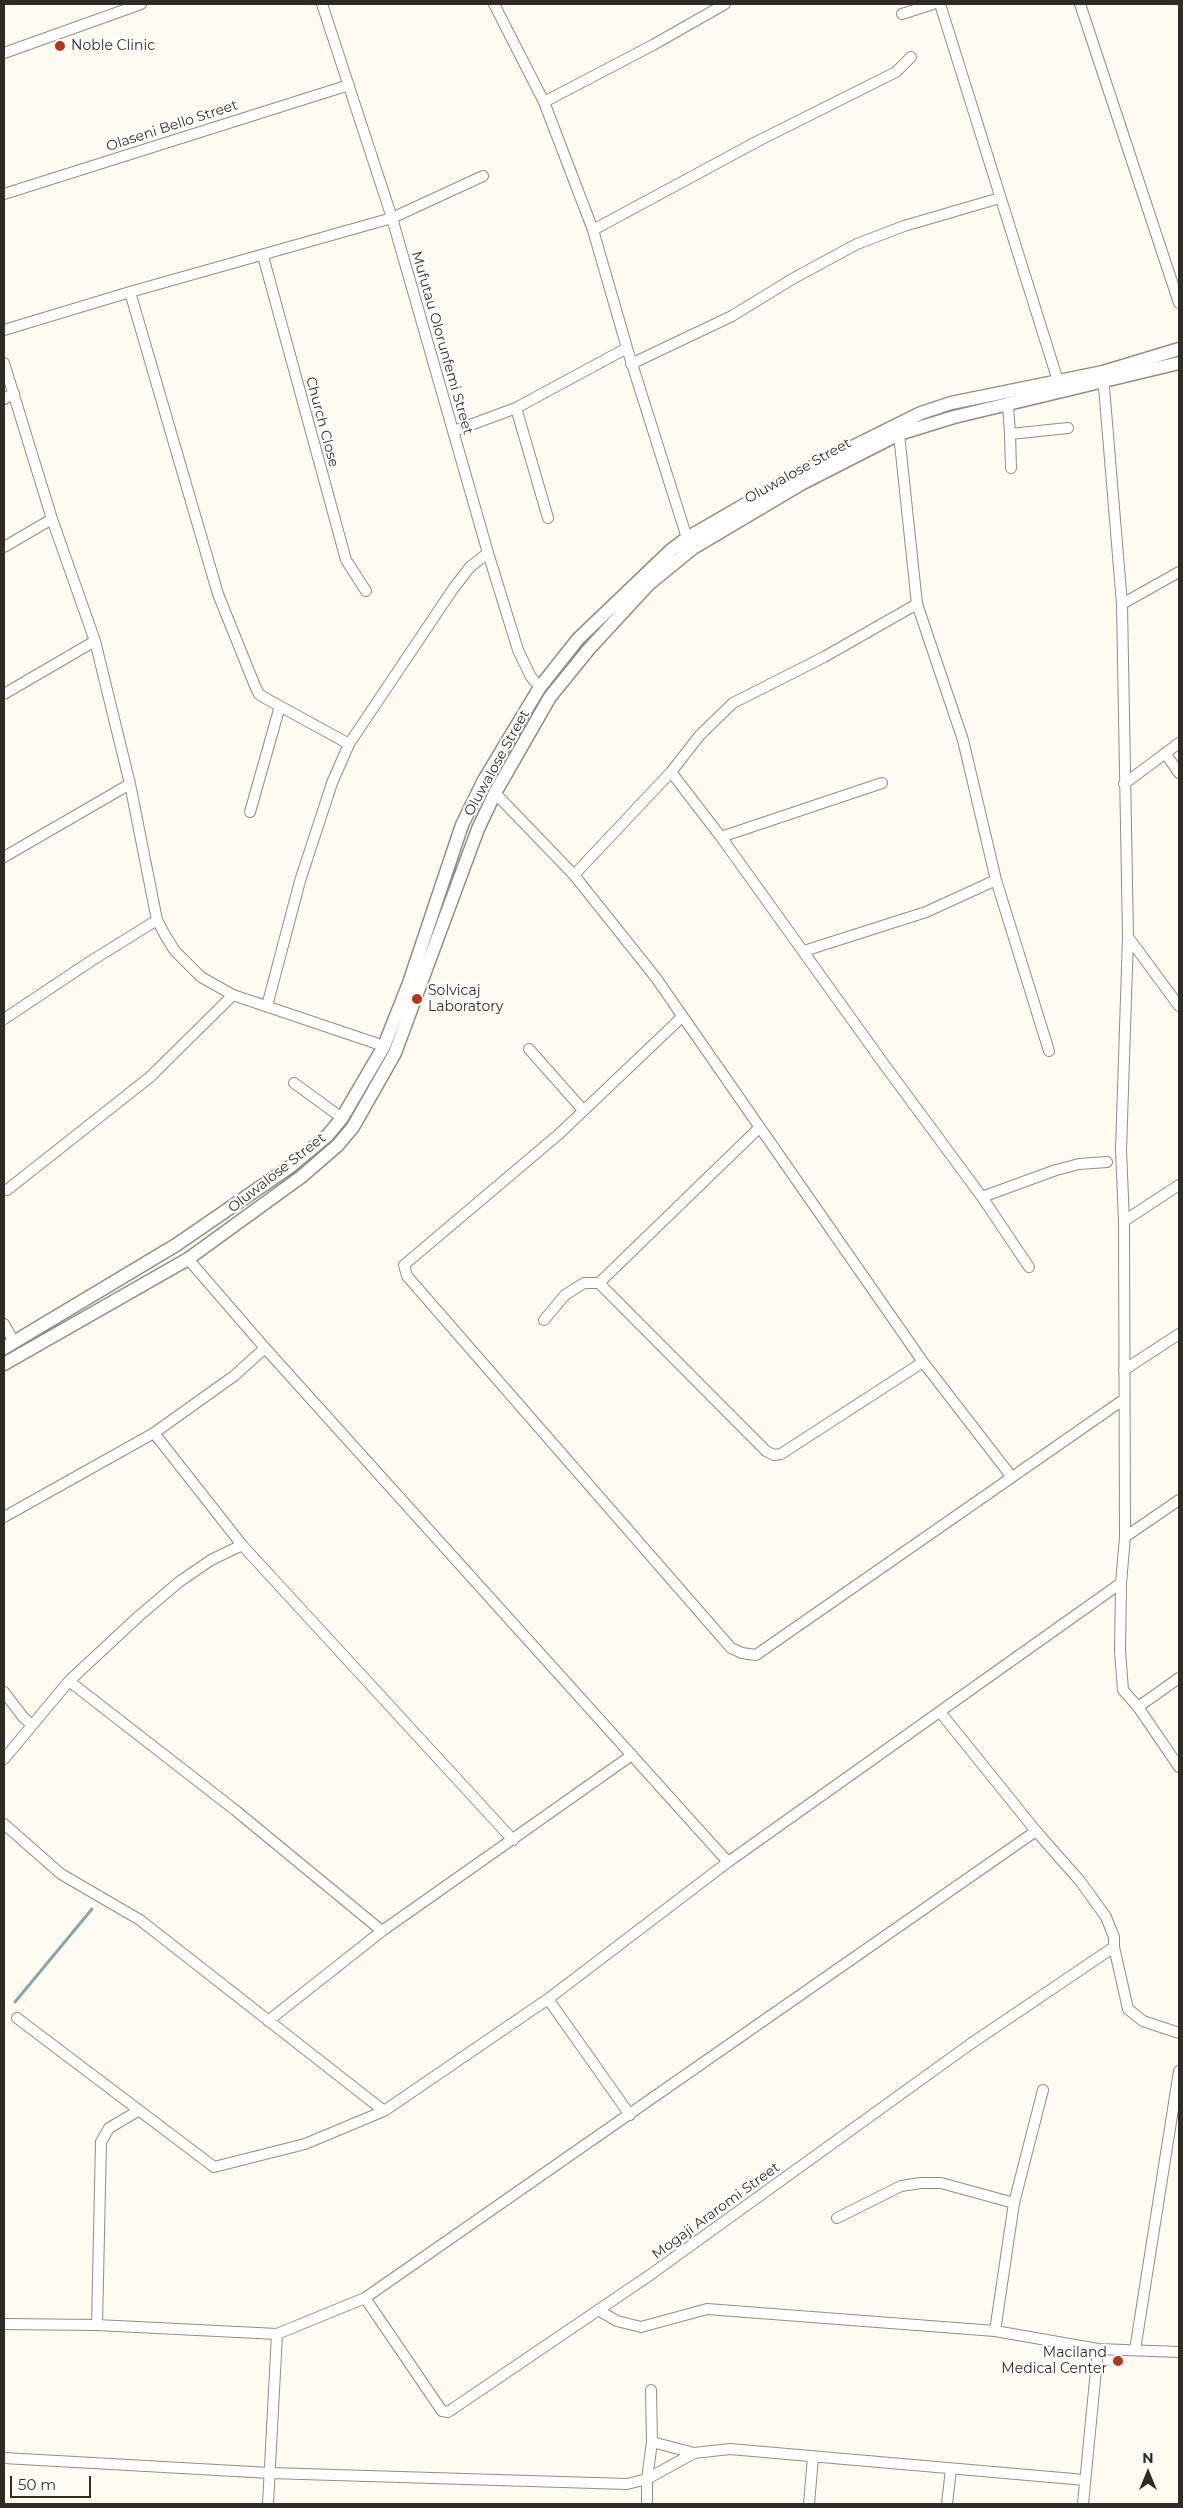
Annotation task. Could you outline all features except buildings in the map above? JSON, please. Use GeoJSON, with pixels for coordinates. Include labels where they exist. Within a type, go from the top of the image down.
{"type":"FeatureCollection","features":[{"type":"Feature","properties":{"kind":"street"},"geometry":{"type":"LineString","coordinates":[[4,53],[141,4]]}},
{"type":"Feature","properties":{"kind":"street","name":"Mufutau Olorunfemi Street"},"geometry":{"type":"LineString","coordinates":[[322,4],[392,218],[488,553],[518,650],[531,677],[540,687]]}},
{"type":"Feature","properties":{"kind":"street"},"geometry":{"type":"LineString","coordinates":[[494,4],[544,102],[593,230],[626,348],[686,538]]}},
{"type":"Feature","properties":{"kind":"street"},"geometry":{"type":"LineString","coordinates":[[544,102],[653,45],[725,4]]}},
{"type":"Feature","properties":{"kind":"street"},"geometry":{"type":"LineString","coordinates":[[902,14],[933,4]]}},
{"type":"Feature","properties":{"kind":"street"},"geometry":{"type":"LineString","coordinates":[[940,4],[1058,380]]}},
{"type":"Feature","properties":{"kind":"street"},"geometry":{"type":"LineString","coordinates":[[1080,4],[1179,303]]}},
{"type":"Feature","properties":{"kind":"street"},"geometry":{"type":"LineString","coordinates":[[593,230],[758,141],[896,72],[911,57]]}},
{"type":"Feature","properties":{"kind":"street","name":"Olaseni Bello Street"},"geometry":{"type":"LineString","coordinates":[[4,194],[349,85]]}},
{"type":"Feature","properties":{"kind":"street"},"geometry":{"type":"LineString","coordinates":[[4,330],[130,292],[263,256],[392,218],[483,176]]}},
{"type":"Feature","properties":{"kind":"street"},"geometry":{"type":"LineString","coordinates":[[631,364],[732,316],[794,278],[857,244],[904,226],[1000,198]]}},
{"type":"Feature","properties":{"kind":"street","name":"Church Close"},"geometry":{"type":"LineString","coordinates":[[263,256],[346,560],[366,591]]}},
{"type":"Feature","properties":{"kind":"street"},"geometry":{"type":"LineString","coordinates":[[130,292],[218,594],[255,686],[259,694],[350,744]]}},
{"type":"Feature","properties":{"kind":"street"},"geometry":{"type":"LineString","coordinates":[[454,431],[516,408],[626,348]]}},
{"type":"Feature","properties":{"kind":"street","name":"Oluwalose Street"},"geometry":{"type":"LineString","coordinates":[[4,1364],[188,1259],[301,1177],[338,1145],[352,1127],[395,1053],[478,829],[495,793],[550,697],[589,649],[649,584],[693,548],[801,484],[899,434],[1104,377],[1179,349]]}},
{"type":"Feature","properties":{"kind":"street"},"geometry":{"type":"LineString","coordinates":[[4,363],[52,519],[95,641],[130,784],[157,920],[164,936],[187,965],[201,977],[233,995],[384,1046]]}},
{"type":"Feature","properties":{"kind":"street","name":"Oluwalose Street"},"geometry":{"type":"LineString","coordinates":[[9,1345],[176,1245],[291,1166],[328,1136],[342,1118],[384,1046],[409,983],[462,825],[484,780],[540,687],[578,639],[627,590],[686,538],[796,475],[921,413],[951,403],[1058,380],[1104,377],[1179,363]]}},
{"type":"Feature","properties":{"kind":"street"},"geometry":{"type":"LineString","coordinates":[[1104,377],[1122,604],[1128,936],[1122,1150],[1124,1222],[1124,1370],[1122,1400],[1124,1537],[1120,1651],[1123,1690],[1138,1707],[1179,1767]]}},
{"type":"Feature","properties":{"kind":"street"},"geometry":{"type":"LineString","coordinates":[[4,399],[14,393]]}},
{"type":"Feature","properties":{"kind":"street"},"geometry":{"type":"LineString","coordinates":[[1008,405],[1011,468]]}},
{"type":"Feature","properties":{"kind":"street"},"geometry":{"type":"LineString","coordinates":[[516,408],[548,518]]}},
{"type":"Feature","properties":{"kind":"street"},"geometry":{"type":"LineString","coordinates":[[1010,434],[1068,428]]}},
{"type":"Feature","properties":{"kind":"street"},"geometry":{"type":"LineString","coordinates":[[899,434],[917,604],[968,758],[996,880],[1049,1051]]}},
{"type":"Feature","properties":{"kind":"street"},"geometry":{"type":"LineString","coordinates":[[4,546],[52,519]]}},
{"type":"Feature","properties":{"kind":"street"},"geometry":{"type":"LineString","coordinates":[[266,1006],[300,881],[332,783],[350,744],[453,589],[470,566],[488,553]]}},
{"type":"Feature","properties":{"kind":"street"},"geometry":{"type":"LineString","coordinates":[[1122,604],[1179,572]]}},
{"type":"Feature","properties":{"kind":"street"},"geometry":{"type":"LineString","coordinates":[[574,874],[671,772],[700,735],[733,704],[774,681],[824,657],[917,604]]}},
{"type":"Feature","properties":{"kind":"street"},"geometry":{"type":"LineString","coordinates":[[4,694],[95,641]]}},
{"type":"Feature","properties":{"kind":"street"},"geometry":{"type":"LineString","coordinates":[[250,812],[280,706]]}},
{"type":"Feature","properties":{"kind":"street"},"geometry":{"type":"LineString","coordinates":[[1124,784],[1179,743]]}},
{"type":"Feature","properties":{"kind":"street"},"geometry":{"type":"LineString","coordinates":[[1165,753],[1179,773]]}},
{"type":"Feature","properties":{"kind":"street"},"geometry":{"type":"LineString","coordinates":[[671,772],[721,837],[982,1197],[1029,1267]]}},
{"type":"Feature","properties":{"kind":"street"},"geometry":{"type":"LineString","coordinates":[[721,837],[882,783]]}},
{"type":"Feature","properties":{"kind":"street"},"geometry":{"type":"LineString","coordinates":[[4,858],[130,784]]}},
{"type":"Feature","properties":{"kind":"street"},"geometry":{"type":"LineString","coordinates":[[495,793],[574,874],[656,978],[923,1362],[1011,1476]]}},
{"type":"Feature","properties":{"kind":"street"},"geometry":{"type":"LineString","coordinates":[[804,951],[926,912],[996,880]]}},
{"type":"Feature","properties":{"kind":"street"},"geometry":{"type":"LineString","coordinates":[[4,1019],[157,920]]}},
{"type":"Feature","properties":{"kind":"street"},"geometry":{"type":"LineString","coordinates":[[1128,936],[1179,1006]]}},
{"type":"Feature","properties":{"kind":"street"},"geometry":{"type":"LineString","coordinates":[[7,1190],[150,1077],[233,995]]}},
{"type":"Feature","properties":{"kind":"street"},"geometry":{"type":"LineString","coordinates":[[682,1017],[553,1139],[404,1265],[404,1271],[494,1378],[731,1648],[756,1656],[1122,1400]]}},
{"type":"Feature","properties":{"kind":"street"},"geometry":{"type":"LineString","coordinates":[[529,1049],[583,1110]]}},
{"type":"Feature","properties":{"kind":"street"},"geometry":{"type":"LineString","coordinates":[[294,1082],[342,1118]]}},
{"type":"Feature","properties":{"kind":"street"},"geometry":{"type":"LineString","coordinates":[[600,1283],[759,1128]]}},
{"type":"Feature","properties":{"kind":"street"},"geometry":{"type":"LineString","coordinates":[[982,1197],[1056,1170],[1079,1164],[1107,1162]]}},
{"type":"Feature","properties":{"kind":"street"},"geometry":{"type":"LineString","coordinates":[[1124,1222],[1179,1185]]}},
{"type":"Feature","properties":{"kind":"street"},"geometry":{"type":"LineString","coordinates":[[188,1259],[265,1348],[728,1862]]}},
{"type":"Feature","properties":{"kind":"street"},"geometry":{"type":"LineString","coordinates":[[544,1320],[565,1295],[584,1282],[600,1283],[766,1451],[774,1455],[781,1454],[923,1362]]}},
{"type":"Feature","properties":{"kind":"street"},"geometry":{"type":"LineString","coordinates":[[4,1324],[9,1345]]}},
{"type":"Feature","properties":{"kind":"street"},"geometry":{"type":"LineString","coordinates":[[1124,1370],[1179,1334]]}},
{"type":"Feature","properties":{"kind":"street"},"geometry":{"type":"LineString","coordinates":[[4,1517],[154,1433],[234,1376],[265,1348]]}},
{"type":"Feature","properties":{"kind":"street"},"geometry":{"type":"LineString","coordinates":[[154,1433],[242,1545],[513,1840]]}},
{"type":"Feature","properties":{"kind":"street"},"geometry":{"type":"LineString","coordinates":[[1124,1537],[1179,1500]]}},
{"type":"Feature","properties":{"kind":"street"},"geometry":{"type":"LineString","coordinates":[[4,1759],[69,1681],[139,1616],[179,1582],[211,1560],[242,1545]]}},
{"type":"Feature","properties":{"kind":"street"},"geometry":{"type":"LineString","coordinates":[[16,2018],[214,2168],[305,2144],[384,2110],[548,1999],[728,1862],[1121,1583]]}},
{"type":"Feature","properties":{"kind":"street"},"geometry":{"type":"LineString","coordinates":[[1138,1707],[1179,1678]]}},
{"type":"Feature","properties":{"kind":"street"},"geometry":{"type":"LineString","coordinates":[[69,1681],[235,1810],[382,1931]]}},
{"type":"Feature","properties":{"kind":"street"},"geometry":{"type":"LineString","coordinates":[[4,1692],[23,1717],[32,1725]]}},
{"type":"Feature","properties":{"kind":"street"},"geometry":{"type":"LineString","coordinates":[[940,1712],[1036,1831],[1080,1881],[1106,1917],[1114,1937],[1114,1947],[1128,2008],[1143,2021],[1179,2033]]}},
{"type":"Feature","properties":{"kind":"street"},"geometry":{"type":"LineString","coordinates":[[268,2021],[382,1931],[632,1755]]}},
{"type":"Feature","properties":{"kind":"street"},"geometry":{"type":"LineString","coordinates":[[4,1824],[61,1874],[140,1920],[384,2110]]}},
{"type":"Feature","properties":{"kind":"street"},"geometry":{"type":"LineString","coordinates":[[4,2324],[98,2325],[277,2334],[365,2298],[1036,1831]]}},
{"type":"Feature","properties":{"kind":"street","name":"Mogaji Araromi Street"},"geometry":{"type":"LineString","coordinates":[[365,2298],[442,2411],[448,2412],[745,2208],[969,2045],[1114,1947]]}},
{"type":"Feature","properties":{"kind":"street"},"geometry":{"type":"LineString","coordinates":[[548,1999],[630,2115]]}},
{"type":"Feature","properties":{"kind":"street"},"geometry":{"type":"LineString","coordinates":[[1135,2350],[1179,2071]]}},
{"type":"Feature","properties":{"kind":"street"},"geometry":{"type":"LineString","coordinates":[[996,2331],[1014,2203],[1043,2090]]}},
{"type":"Feature","properties":{"kind":"street"},"geometry":{"type":"LineString","coordinates":[[98,2325],[102,2142],[109,2128],[138,2111]]}},
{"type":"Feature","properties":{"kind":"street"},"geometry":{"type":"LineString","coordinates":[[837,2218],[901,2186],[921,2183],[941,2183],[1014,2203]]}},
{"type":"Feature","properties":{"kind":"street"},"geometry":{"type":"LineString","coordinates":[[598,2310],[618,2321],[641,2327],[707,2310],[996,2331],[1098,2349],[1179,2352]]}},
{"type":"Feature","properties":{"kind":"street"},"geometry":{"type":"LineString","coordinates":[[268,2504],[277,2334]]}},
{"type":"Feature","properties":{"kind":"street"},"geometry":{"type":"LineString","coordinates":[[1083,2504],[1098,2349]]}},
{"type":"Feature","properties":{"kind":"street"},"geometry":{"type":"LineString","coordinates":[[646,2504],[646,2479],[652,2442],[651,2390]]}},
{"type":"Feature","properties":{"kind":"street"},"geometry":{"type":"LineString","coordinates":[[652,2442],[694,2453],[730,2449],[1084,2480]]}},
{"type":"Feature","properties":{"kind":"street"},"geometry":{"type":"LineString","coordinates":[[4,2458],[270,2473],[627,2484],[646,2479],[694,2453]]}},
{"type":"Feature","properties":{"kind":"street"},"geometry":{"type":"LineString","coordinates":[[809,2504],[813,2457]]}},
{"type":"Feature","properties":{"kind":"street"},"geometry":{"type":"LineString","coordinates":[[947,2504],[951,2469]]}},
{"type":"Feature","properties":{"kind":"waterway"},"geometry":{"type":"LineString","coordinates":[[15,2002],[92,1909]]}},
{"type":"Feature","properties":{"kind":"place","name":"Noble Clinic"},"geometry":{"type":"Point","coordinates":[60,46]}},
{"type":"Feature","properties":{"kind":"place","name":"Solvicaj Laboratory"},"geometry":{"type":"Point","coordinates":[417,999]}},
{"type":"Feature","properties":{"kind":"place","name":"Maciland Medical Center"},"geometry":{"type":"Point","coordinates":[1118,2361]}}]}
